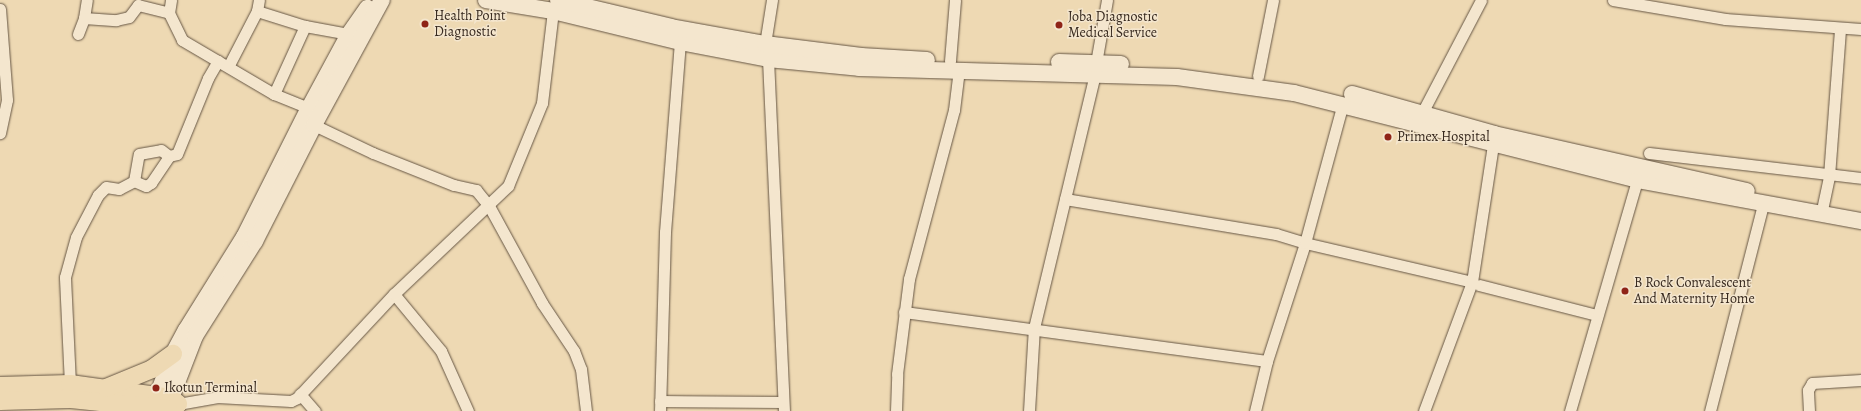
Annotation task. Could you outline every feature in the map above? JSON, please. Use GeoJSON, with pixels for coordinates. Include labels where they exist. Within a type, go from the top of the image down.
{"type":"FeatureCollection","features":[{"type":"Feature","properties":{"kind":"main road"},"geometry":{"type":"LineString","coordinates":[[164,405],[173,354],[201,303],[244,237],[309,108],[349,34],[377,3],[391,0]]}},
{"type":"Feature","properties":{"kind":"main road"},"geometry":{"type":"LineString","coordinates":[[486,0],[555,5],[584,3],[767,52]]}},
{"type":"Feature","properties":{"kind":"main road"},"geometry":{"type":"LineString","coordinates":[[164,405],[195,336],[255,241],[377,3]]}},
{"type":"Feature","properties":{"kind":"main road"},"geometry":{"type":"LineString","coordinates":[[555,5],[680,42],[767,52],[861,56],[954,67],[1095,68],[1209,76],[1258,76],[1339,91],[1494,134],[1626,165],[1823,205],[1861,211]]}},
{"type":"Feature","properties":{"kind":"main road"},"geometry":{"type":"LineString","coordinates":[[1209,76],[1343,103],[1493,145],[1637,180],[1763,205],[1861,221]]}},
{"type":"Feature","properties":{"kind":"main road"},"geometry":{"type":"LineString","coordinates":[[107,400],[173,354]]}},
{"type":"Feature","properties":{"kind":"main road"},"geometry":{"type":"LineString","coordinates":[[0,386],[70,384],[107,400]]}},
{"type":"Feature","properties":{"kind":"main road"},"geometry":{"type":"LineString","coordinates":[[0,401],[69,399],[107,400],[164,405]]}},
{"type":"Feature","properties":{"kind":"street"},"geometry":{"type":"LineString","coordinates":[[78,34],[84,18],[87,0]]}},
{"type":"Feature","properties":{"kind":"street"},"geometry":{"type":"LineString","coordinates":[[171,0],[169,13],[182,40],[224,63],[274,94],[309,108]]}},
{"type":"Feature","properties":{"kind":"street"},"geometry":{"type":"LineString","coordinates":[[680,42],[666,232],[660,406],[783,406],[767,52],[772,0]]}},
{"type":"Feature","properties":{"kind":"street"},"geometry":{"type":"LineString","coordinates":[[896,411],[908,279],[954,110],[955,0]]}},
{"type":"Feature","properties":{"kind":"street"},"geometry":{"type":"LineString","coordinates":[[1029,411],[1034,328],[1095,68],[1107,0]]}},
{"type":"Feature","properties":{"kind":"street"},"geometry":{"type":"LineString","coordinates":[[1258,76],[1273,0]]}},
{"type":"Feature","properties":{"kind":"street"},"geometry":{"type":"LineString","coordinates":[[1422,113],[1481,0]]}},
{"type":"Feature","properties":{"kind":"street"},"geometry":{"type":"LineString","coordinates":[[1613,0],[1725,19],[1840,29],[1861,29]]}},
{"type":"Feature","properties":{"kind":"street"},"geometry":{"type":"LineString","coordinates":[[84,18],[116,20],[129,17],[135,3],[169,13]]}},
{"type":"Feature","properties":{"kind":"street"},"geometry":{"type":"LineString","coordinates":[[164,405],[217,397],[291,401],[300,394],[394,294],[508,186],[542,103],[555,5]]}},
{"type":"Feature","properties":{"kind":"street"},"geometry":{"type":"LineString","coordinates":[[134,181],[146,186],[151,183],[169,156],[177,154],[181,149],[189,123],[208,78],[224,63],[258,6],[305,26],[349,34]]}},
{"type":"Feature","properties":{"kind":"street"},"geometry":{"type":"LineString","coordinates":[[0,9],[6,100],[0,133]]}},
{"type":"Feature","properties":{"kind":"street"},"geometry":{"type":"LineString","coordinates":[[274,94],[305,26]]}},
{"type":"Feature","properties":{"kind":"street"},"geometry":{"type":"LineString","coordinates":[[1823,205],[1830,176],[1840,29]]}},
{"type":"Feature","properties":{"kind":"street"},"geometry":{"type":"LineString","coordinates":[[1255,411],[1267,361],[1305,243],[1343,103]]}},
{"type":"Feature","properties":{"kind":"street"},"geometry":{"type":"LineString","coordinates":[[314,124],[373,153],[454,185],[476,190],[488,206],[542,303],[574,351],[582,369],[586,411]]}},
{"type":"Feature","properties":{"kind":"street"},"geometry":{"type":"LineString","coordinates":[[1424,411],[1476,284],[1493,145]]}},
{"type":"Feature","properties":{"kind":"street"},"geometry":{"type":"LineString","coordinates":[[70,384],[65,278],[72,250],[98,195],[106,188],[119,189],[134,181],[140,154],[161,150],[169,156]]}},
{"type":"Feature","properties":{"kind":"street"},"geometry":{"type":"LineString","coordinates":[[1649,153],[1830,176],[1861,178]]}},
{"type":"Feature","properties":{"kind":"street"},"geometry":{"type":"LineString","coordinates":[[1570,411],[1637,180]]}},
{"type":"Feature","properties":{"kind":"street"},"geometry":{"type":"LineString","coordinates":[[1065,200],[1276,234],[1305,243],[1597,315]]}},
{"type":"Feature","properties":{"kind":"street"},"geometry":{"type":"LineString","coordinates":[[1710,411],[1763,205]]}},
{"type":"Feature","properties":{"kind":"street"},"geometry":{"type":"LineString","coordinates":[[394,294],[441,351],[468,411]]}},
{"type":"Feature","properties":{"kind":"street"},"geometry":{"type":"LineString","coordinates":[[904,312],[1034,328],[1267,361]]}},
{"type":"Feature","properties":{"kind":"street"},"geometry":{"type":"LineString","coordinates":[[1809,411],[1808,390],[1812,383],[1861,380]]}},
{"type":"Feature","properties":{"kind":"street"},"geometry":{"type":"LineString","coordinates":[[300,394],[314,411]]}},
{"type":"Feature","properties":{"kind":"place","name":"Health Point Diagnostic"},"geometry":{"type":"Point","coordinates":[425,24]}},
{"type":"Feature","properties":{"kind":"place","name":"Joba Diagnostic Medical Service"},"geometry":{"type":"Point","coordinates":[1059,25]}},
{"type":"Feature","properties":{"kind":"place","name":"Primex Hospital"},"geometry":{"type":"Point","coordinates":[1388,137]}},
{"type":"Feature","properties":{"kind":"place","name":"B Rock Convalescent And Maternity Home"},"geometry":{"type":"Point","coordinates":[1625,291]}},
{"type":"Feature","properties":{"kind":"place","name":"Ikotun Terminal"},"geometry":{"type":"Point","coordinates":[156,388]}}]}
